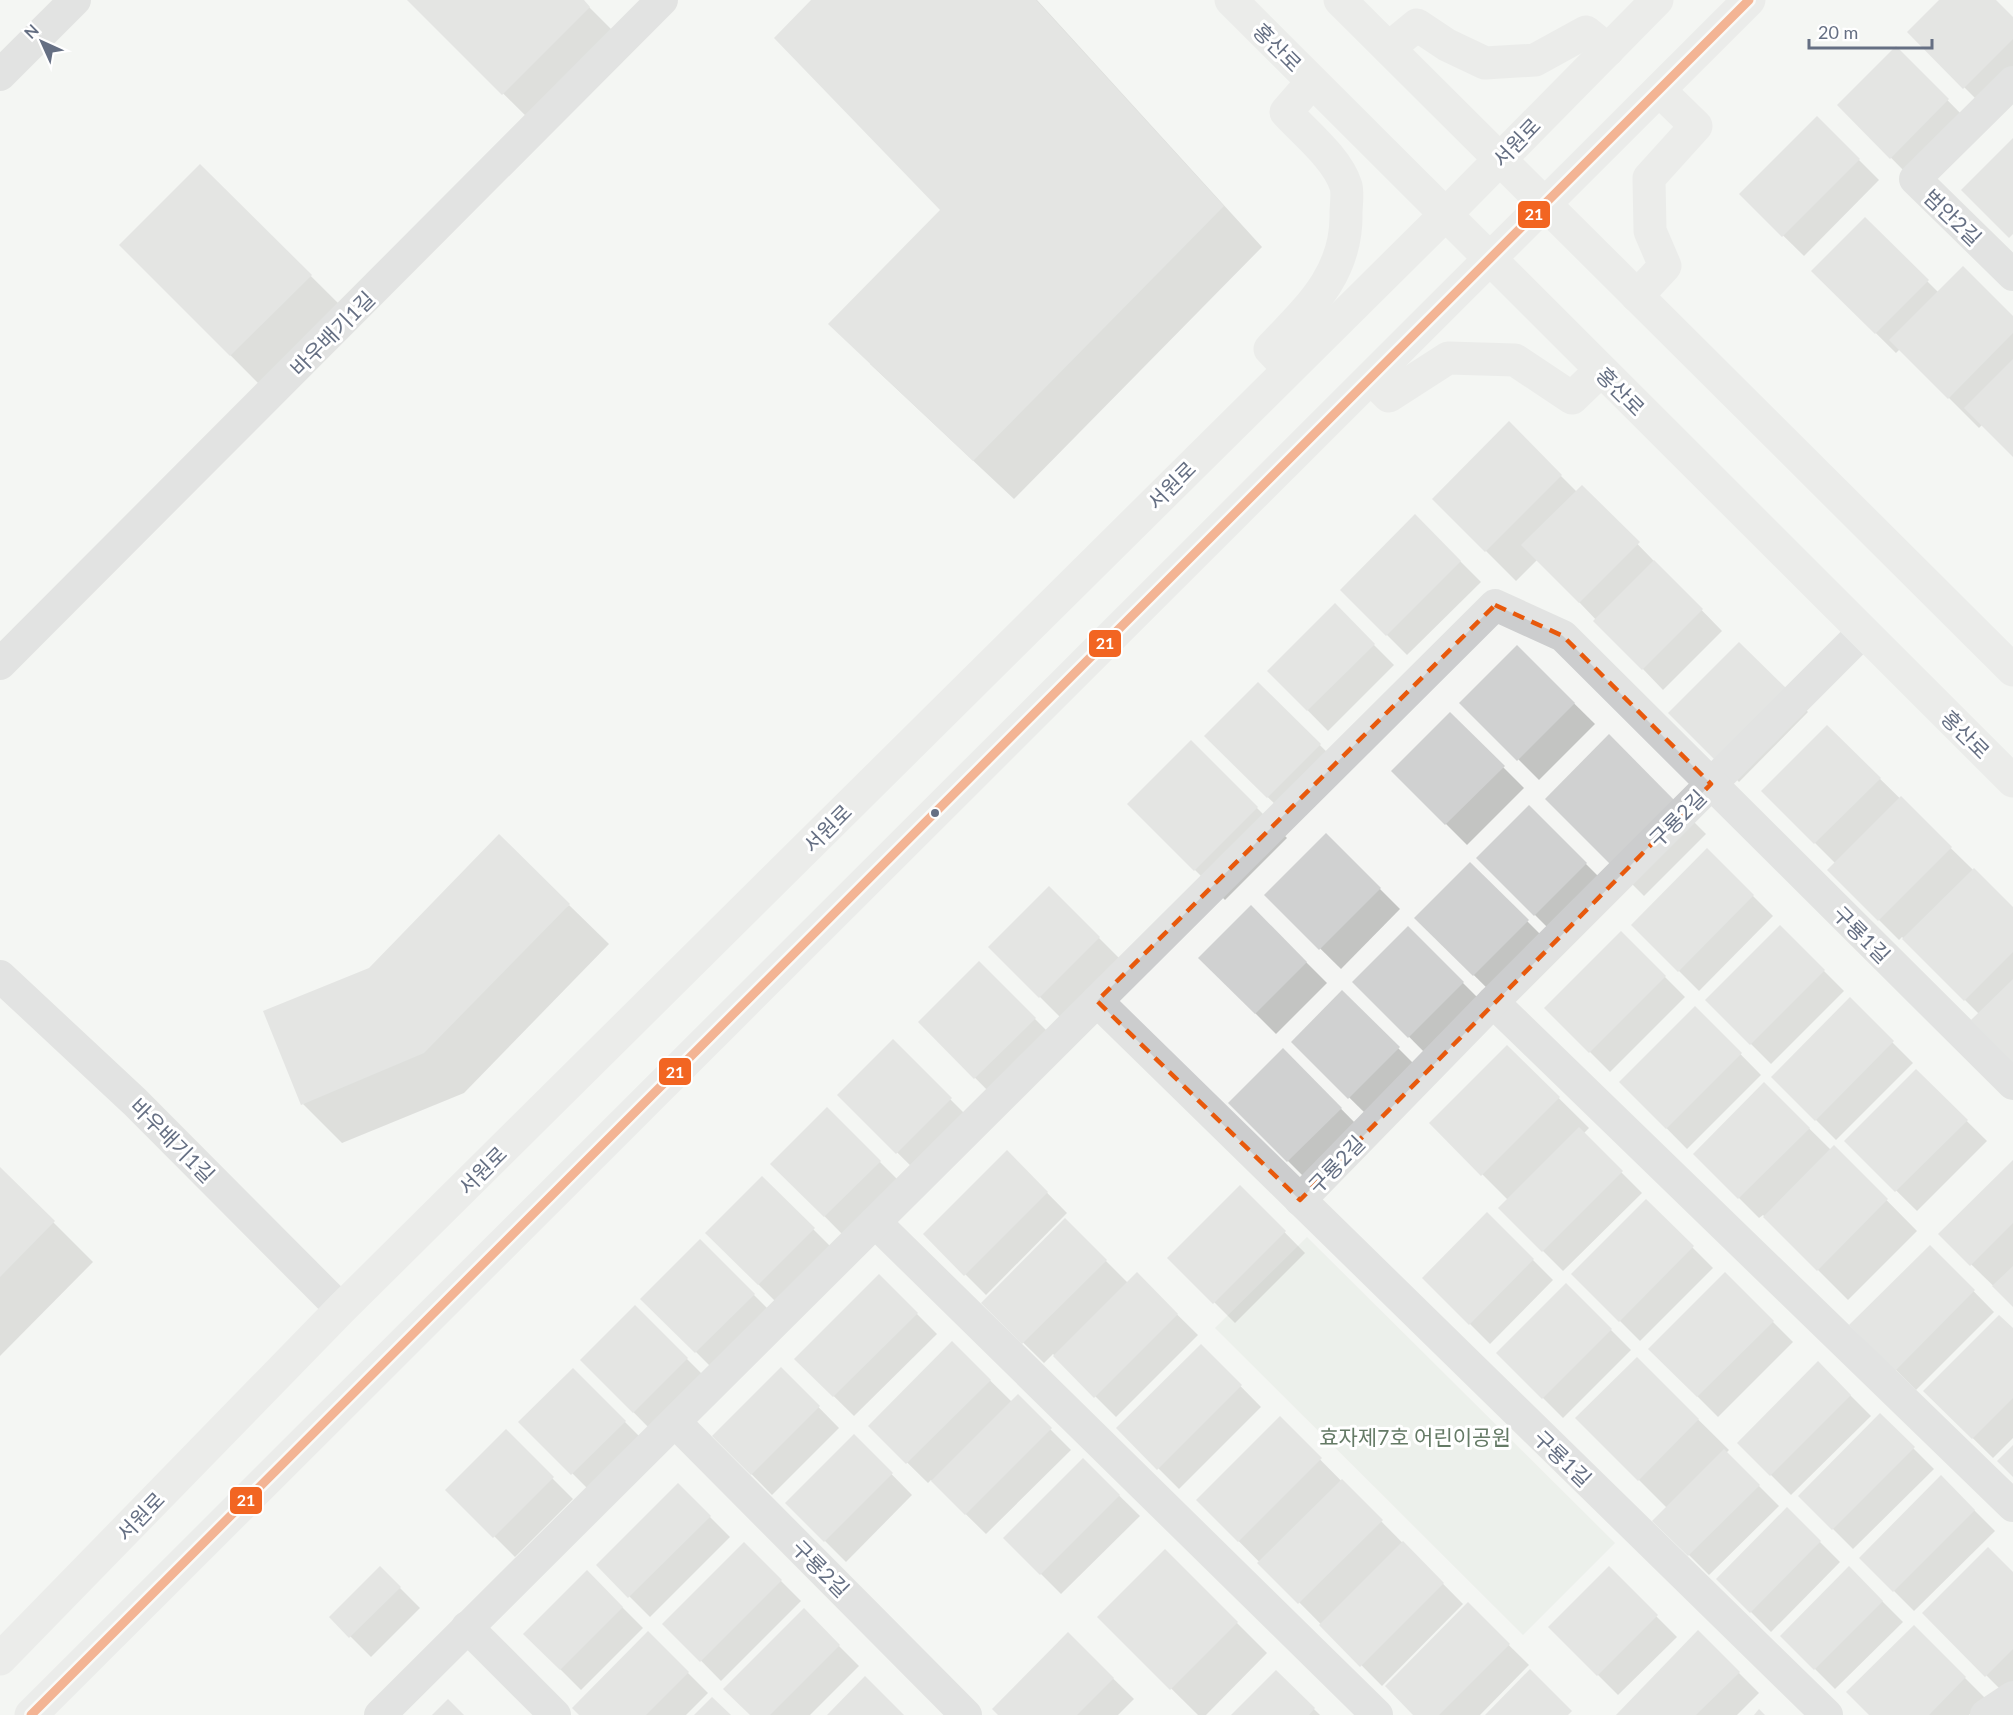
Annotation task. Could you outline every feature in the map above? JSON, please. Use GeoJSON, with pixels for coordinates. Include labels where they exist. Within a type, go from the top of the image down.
{"type":"FeatureCollection","features":[{"type":"Feature","properties":{"kind":"main road","name":"홍산로"},"geometry":{"type":"LineString","coordinates":[[1231,0],[2013,781]]}},
{"type":"Feature","properties":{"kind":"main road"},"geometry":{"type":"LineString","coordinates":[[1340,0],[2013,670]]}},
{"type":"Feature","properties":{"kind":"main road","name":"서원로"},"geometry":{"type":"LineString","coordinates":[[0,1658],[341,1309],[1446,214],[1657,0]]}},
{"type":"Feature","properties":{"kind":"main road"},"geometry":{"type":"LineString","coordinates":[[32,1715],[1749,0]]}},
{"type":"Feature","properties":{"kind":"main road"},"geometry":{"type":"LineString","coordinates":[[1389,48],[1417,25],[1447,45],[1485,63],[1535,60],[1586,32],[1608,50]]}},
{"type":"Feature","properties":{"kind":"main road"},"geometry":{"type":"LineString","coordinates":[[1289,369],[1270,349],[1319,297],[1331,278],[1347,234],[1346,187],[1332,162],[1286,112],[1312,82]]}},
{"type":"Feature","properties":{"kind":"main road"},"geometry":{"type":"LineString","coordinates":[[1637,296],[1665,266],[1650,231],[1648,178],[1696,126],[1659,90]]}},
{"type":"Feature","properties":{"kind":"main road"},"geometry":{"type":"LineString","coordinates":[[1371,378],[1389,396],[1448,358],[1515,360],[1572,398],[1600,371]]}},
{"type":"Feature","properties":{"kind":"street"},"geometry":{"type":"LineString","coordinates":[[0,75],[75,0]]}},
{"type":"Feature","properties":{"kind":"street","name":"바우배기1길"},"geometry":{"type":"LineString","coordinates":[[0,664],[662,0]]}},
{"type":"Feature","properties":{"kind":"street","name":"범안2길"},"geometry":{"type":"LineString","coordinates":[[2013,82],[1915,179],[2013,275]]}},
{"type":"Feature","properties":{"kind":"street","name":"구룡2길"},"geometry":{"type":"LineString","coordinates":[[380,1715],[467,1627],[675,1422],[1097,1001],[1495,606],[1563,636],[1711,784],[1493,1002],[1300,1200],[1097,1001]]}},
{"type":"Feature","properties":{"kind":"street"},"geometry":{"type":"LineString","coordinates":[[1711,784],[1863,632]]}},
{"type":"Feature","properties":{"kind":"street","name":"구룡1길"},"geometry":{"type":"LineString","coordinates":[[1711,784],[2013,1084]]}},
{"type":"Feature","properties":{"kind":"street","name":"바우배기1길"},"geometry":{"type":"LineString","coordinates":[[0,976],[135,1102],[341,1309]]}},
{"type":"Feature","properties":{"kind":"street"},"geometry":{"type":"LineString","coordinates":[[1493,1002],[2013,1506]]}},
{"type":"Feature","properties":{"kind":"street","name":"구룡1길"},"geometry":{"type":"LineString","coordinates":[[1300,1200],[1827,1715]]}},
{"type":"Feature","properties":{"kind":"street"},"geometry":{"type":"LineString","coordinates":[[875,1222],[1377,1715]]}},
{"type":"Feature","properties":{"kind":"street","name":"구룡2길"},"geometry":{"type":"LineString","coordinates":[[675,1422],[966,1715]]}},
{"type":"Feature","properties":{"kind":"street"},"geometry":{"type":"LineString","coordinates":[[467,1627],[555,1715]]}},
{"type":"Feature","properties":{"kind":"street"},"geometry":{"type":"LineString","coordinates":[[1986,1715],[2013,1697]]}},
{"type":"Feature","properties":{"kind":"highlighted area"},"geometry":{"type":"Polygon","coordinates":[[[1495,605],[1563,636],[1711,784],[1300,1200],[1097,1001],[1495,605]]]}},
{"type":"Feature","properties":{"kind":"green space","name":"효자제7호 어린이공원"},"geometry":{"type":"Polygon","coordinates":[[[1307,1237],[1615,1543],[1523,1635],[1215,1328],[1307,1237]]]}},
{"type":"Feature","properties":{"kind":"building"},"geometry":{"type":"Polygon","coordinates":[[[407,0],[584,0],[590,7],[502,95],[407,0]]]}},
{"type":"Feature","properties":{"kind":"building"},"geometry":{"type":"Polygon","coordinates":[[[811,0],[1036,0],[1224,206],[973,461],[828,324],[940,210],[774,38],[811,0]]]}},
{"type":"Feature","properties":{"kind":"building"},"geometry":{"type":"Polygon","coordinates":[[[1939,0],[1996,0],[2013,17],[2013,39],[1963,89],[1907,32],[1939,0]]]}},
{"type":"Feature","properties":{"kind":"building"},"geometry":{"type":"Polygon","coordinates":[[[1896,46],[1949,99],[1890,159],[1837,105],[1896,46]]]}},
{"type":"Feature","properties":{"kind":"building"},"geometry":{"type":"Polygon","coordinates":[[[1817,116],[1860,159],[1782,237],[1739,194],[1817,116]]]}},
{"type":"Feature","properties":{"kind":"building"},"geometry":{"type":"Polygon","coordinates":[[[2013,138],[2013,234],[2009,238],[1961,190],[2013,138]]]}},
{"type":"Feature","properties":{"kind":"building"},"geometry":{"type":"Polygon","coordinates":[[[200,164],[312,275],[230,356],[119,245],[200,164]]]}},
{"type":"Feature","properties":{"kind":"building"},"geometry":{"type":"Polygon","coordinates":[[[1865,217],[1929,280],[1875,334],[1811,271],[1865,217]]]}},
{"type":"Feature","properties":{"kind":"building"},"geometry":{"type":"Polygon","coordinates":[[[1963,266],[2013,316],[2013,333],[1948,399],[1889,340],[1963,266]]]}},
{"type":"Feature","properties":{"kind":"building"},"geometry":{"type":"Polygon","coordinates":[[[2013,359],[2013,457],[1964,408],[2013,359]]]}},
{"type":"Feature","properties":{"kind":"building"},"geometry":{"type":"Polygon","coordinates":[[[1509,421],[1562,475],[1485,552],[1432,499],[1509,421]]]}},
{"type":"Feature","properties":{"kind":"building"},"geometry":{"type":"Polygon","coordinates":[[[1582,485],[1640,542],[1579,603],[1521,545],[1582,485]]]}},
{"type":"Feature","properties":{"kind":"building"},"geometry":{"type":"Polygon","coordinates":[[[1415,514],[1461,561],[1386,636],[1340,590],[1415,514]]]}},
{"type":"Feature","properties":{"kind":"building"},"geometry":{"type":"Polygon","coordinates":[[[1654,560],[1703,609],[1642,670],[1593,621],[1654,560]]]}},
{"type":"Feature","properties":{"kind":"building"},"geometry":{"type":"Polygon","coordinates":[[[1335,603],[1375,644],[1307,711],[1267,671],[1335,603]]]}},
{"type":"Feature","properties":{"kind":"building"},"geometry":{"type":"Polygon","coordinates":[[[1739,642],[1789,691],[1717,762],[1668,713],[1739,642]]]}},
{"type":"Feature","properties":{"kind":"building"},"geometry":{"type":"Polygon","coordinates":[[[1517,645],[1575,703],[1517,761],[1459,703],[1517,645]]]}},
{"type":"Feature","properties":{"kind":"building"},"geometry":{"type":"Polygon","coordinates":[[[1258,682],[1321,744],[1267,798],[1204,736],[1258,682]]]}},
{"type":"Feature","properties":{"kind":"building"},"geometry":{"type":"Polygon","coordinates":[[[1450,712],[1505,766],[1445,825],[1391,771],[1450,712]]]}},
{"type":"Feature","properties":{"kind":"building"},"geometry":{"type":"Polygon","coordinates":[[[1827,725],[1881,778],[1814,844],[1761,791],[1827,725]]]}},
{"type":"Feature","properties":{"kind":"building"},"geometry":{"type":"Polygon","coordinates":[[[1609,734],[1677,803],[1613,867],[1545,799],[1609,734]]]}},
{"type":"Feature","properties":{"kind":"building"},"geometry":{"type":"Polygon","coordinates":[[[1191,740],[1258,807],[1194,871],[1127,804],[1191,740]]]}},
{"type":"Feature","properties":{"kind":"building"},"geometry":{"type":"Polygon","coordinates":[[[1901,796],[1952,847],[1878,921],[1827,870],[1901,796]]]}},
{"type":"Feature","properties":{"kind":"building"},"geometry":{"type":"Polygon","coordinates":[[[1529,805],[1587,863],[1534,916],[1476,858],[1529,805]]]}},
{"type":"Feature","properties":{"kind":"building"},"geometry":{"type":"Polygon","coordinates":[[[1326,833],[1381,888],[1319,950],[1264,895],[1326,833]]]}},
{"type":"Feature","properties":{"kind":"building"},"geometry":{"type":"Polygon","coordinates":[[[499,834],[570,904],[424,1053],[301,1105],[263,1011],[369,968],[499,834]]]}},
{"type":"Feature","properties":{"kind":"building"},"geometry":{"type":"Polygon","coordinates":[[[1707,848],[1754,895],[1678,972],[1631,925],[1707,848]]]}},
{"type":"Feature","properties":{"kind":"building"},"geometry":{"type":"Polygon","coordinates":[[[1470,862],[1529,920],[1473,976],[1414,918],[1470,862]]]}},
{"type":"Feature","properties":{"kind":"building"},"geometry":{"type":"Polygon","coordinates":[[[1974,868],[2013,907],[2013,952],[1964,1001],[1902,939],[1974,868]]]}},
{"type":"Feature","properties":{"kind":"building"},"geometry":{"type":"Polygon","coordinates":[[[1049,886],[1100,937],[1039,998],[988,947],[1049,886]]]}},
{"type":"Feature","properties":{"kind":"building"},"geometry":{"type":"Polygon","coordinates":[[[1251,905],[1307,962],[1255,1014],[1198,958],[1251,905]]]}},
{"type":"Feature","properties":{"kind":"building"},"geometry":{"type":"Polygon","coordinates":[[[1780,925],[1825,970],[1750,1045],[1705,1000],[1780,925]]]}},
{"type":"Feature","properties":{"kind":"building"},"geometry":{"type":"Polygon","coordinates":[[[1408,926],[1464,982],[1408,1038],[1352,982],[1408,926]]]}},
{"type":"Feature","properties":{"kind":"building"},"geometry":{"type":"Polygon","coordinates":[[[1621,931],[1666,976],[1589,1053],[1544,1008],[1621,931]]]}},
{"type":"Feature","properties":{"kind":"building"},"geometry":{"type":"Polygon","coordinates":[[[979,961],[1036,1018],[974,1079],[918,1022],[979,961]]]}},
{"type":"Feature","properties":{"kind":"building"},"geometry":{"type":"Polygon","coordinates":[[[2013,979],[2013,1062],[1971,1020],[2013,979]]]}},
{"type":"Feature","properties":{"kind":"building"},"geometry":{"type":"Polygon","coordinates":[[[1342,990],[1400,1047],[1348,1099],[1291,1042],[1342,990]]]}},
{"type":"Feature","properties":{"kind":"building"},"geometry":{"type":"Polygon","coordinates":[[[1850,997],[1894,1041],[1815,1121],[1771,1077],[1850,997]]]}},
{"type":"Feature","properties":{"kind":"building"},"geometry":{"type":"Polygon","coordinates":[[[1695,1006],[1742,1053],[1666,1129],[1619,1082],[1695,1006]]]}},
{"type":"Feature","properties":{"kind":"building"},"geometry":{"type":"Polygon","coordinates":[[[893,1039],[952,1098],[896,1154],[837,1095],[893,1039]]]}},
{"type":"Feature","properties":{"kind":"building"},"geometry":{"type":"Polygon","coordinates":[[[1507,1045],[1560,1097],[1481,1176],[1429,1123],[1507,1045]]]}},
{"type":"Feature","properties":{"kind":"building"},"geometry":{"type":"Polygon","coordinates":[[[1283,1048],[1342,1108],[1287,1162],[1228,1103],[1283,1048]]]}},
{"type":"Feature","properties":{"kind":"building"},"geometry":{"type":"Polygon","coordinates":[[[1916,1069],[1968,1120],[1895,1192],[1844,1141],[1916,1069]]]}},
{"type":"Feature","properties":{"kind":"building"},"geometry":{"type":"Polygon","coordinates":[[[1764,1082],[1810,1128],[1738,1199],[1693,1154],[1764,1082]]]}},
{"type":"Feature","properties":{"kind":"building"},"geometry":{"type":"Polygon","coordinates":[[[827,1107],[881,1161],[824,1217],[770,1164],[827,1107]]]}},
{"type":"Feature","properties":{"kind":"building"},"geometry":{"type":"Polygon","coordinates":[[[1579,1127],[1623,1171],[1542,1252],[1498,1208],[1579,1127]]]}},
{"type":"Feature","properties":{"kind":"building"},"geometry":{"type":"Polygon","coordinates":[[[1834,1145],[1888,1199],[1817,1271],[1763,1217],[1834,1145]]]}},
{"type":"Feature","properties":{"kind":"building"},"geometry":{"type":"Polygon","coordinates":[[[1007,1150],[1048,1192],[964,1276],[923,1234],[1007,1150]]]}},
{"type":"Feature","properties":{"kind":"building"},"geometry":{"type":"Polygon","coordinates":[[[2013,1160],[2013,1223],[1970,1266],[1938,1234],[2013,1160]]]}},
{"type":"Feature","properties":{"kind":"building"},"geometry":{"type":"Polygon","coordinates":[[[0,1167],[55,1221],[0,1277],[0,1167]]]}},
{"type":"Feature","properties":{"kind":"building"},"geometry":{"type":"Polygon","coordinates":[[[762,1176],[815,1228],[758,1285],[705,1233],[762,1176]]]}},
{"type":"Feature","properties":{"kind":"building"},"geometry":{"type":"Polygon","coordinates":[[[1240,1185],[1286,1231],[1213,1304],[1167,1258],[1240,1185]]]}},
{"type":"Feature","properties":{"kind":"building"},"geometry":{"type":"Polygon","coordinates":[[[1646,1199],[1694,1246],[1619,1322],[1571,1274],[1646,1199]]]}},
{"type":"Feature","properties":{"kind":"building"},"geometry":{"type":"Polygon","coordinates":[[[1487,1212],[1534,1259],[1469,1325],[1422,1278],[1487,1212]]]}},
{"type":"Feature","properties":{"kind":"building"},"geometry":{"type":"Polygon","coordinates":[[[1065,1218],[1107,1260],[1022,1344],[981,1303],[1065,1218]]]}},
{"type":"Feature","properties":{"kind":"building"},"geometry":{"type":"Polygon","coordinates":[[[700,1239],[755,1294],[695,1353],[640,1299],[700,1239]]]}},
{"type":"Feature","properties":{"kind":"building"},"geometry":{"type":"Polygon","coordinates":[[[1930,1245],[1975,1290],[1895,1371],[1849,1325],[1930,1245]]]}},
{"type":"Feature","properties":{"kind":"building"},"geometry":{"type":"Polygon","coordinates":[[[2013,1266],[2013,1307],[1992,1286],[2013,1266]]]}},
{"type":"Feature","properties":{"kind":"building"},"geometry":{"type":"Polygon","coordinates":[[[1137,1272],[1178,1314],[1094,1398],[1053,1356],[1137,1272]]]}},
{"type":"Feature","properties":{"kind":"building"},"geometry":{"type":"Polygon","coordinates":[[[1725,1272],[1774,1321],[1697,1397],[1648,1349],[1725,1272]]]}},
{"type":"Feature","properties":{"kind":"building"},"geometry":{"type":"Polygon","coordinates":[[[879,1274],[918,1313],[833,1397],[794,1359],[879,1274]]]}},
{"type":"Feature","properties":{"kind":"building"},"geometry":{"type":"Polygon","coordinates":[[[1566,1283],[1612,1329],[1542,1399],[1496,1353],[1566,1283]]]}},
{"type":"Feature","properties":{"kind":"building"},"geometry":{"type":"Polygon","coordinates":[[[635,1305],[688,1358],[633,1413],[580,1360],[635,1305]]]}},
{"type":"Feature","properties":{"kind":"building"},"geometry":{"type":"Polygon","coordinates":[[[1999,1315],[2013,1328],[2013,1398],[1972,1439],[1923,1391],[1999,1315]]]}},
{"type":"Feature","properties":{"kind":"building"},"geometry":{"type":"Polygon","coordinates":[[[952,1341],[991,1380],[906,1464],[868,1426],[952,1341]]]}},
{"type":"Feature","properties":{"kind":"building"},"geometry":{"type":"Polygon","coordinates":[[[1201,1344],[1242,1385],[1157,1470],[1116,1428],[1201,1344]]]}},
{"type":"Feature","properties":{"kind":"building"},"geometry":{"type":"Polygon","coordinates":[[[1637,1357],[1699,1419],[1638,1481],[1575,1418],[1637,1357]]]}},
{"type":"Feature","properties":{"kind":"building"},"geometry":{"type":"Polygon","coordinates":[[[1818,1361],[1851,1395],[1770,1476],[1737,1443],[1818,1361]]]}},
{"type":"Feature","properties":{"kind":"building"},"geometry":{"type":"Polygon","coordinates":[[[781,1367],[820,1406],[751,1475],[712,1436],[781,1367]]]}},
{"type":"Feature","properties":{"kind":"building"},"geometry":{"type":"Polygon","coordinates":[[[573,1368],[626,1421],[571,1475],[518,1422],[573,1368]]]}},
{"type":"Feature","properties":{"kind":"building"},"geometry":{"type":"Polygon","coordinates":[[[1018,1394],[1052,1428],[965,1515],[931,1481],[1018,1394]]]}},
{"type":"Feature","properties":{"kind":"building"},"geometry":{"type":"Polygon","coordinates":[[[1880,1413],[1915,1447],[1832,1530],[1798,1496],[1880,1413]]]}},
{"type":"Feature","properties":{"kind":"building"},"geometry":{"type":"Polygon","coordinates":[[[1280,1416],[1322,1458],[1238,1542],[1196,1500],[1280,1416]]]}},
{"type":"Feature","properties":{"kind":"building"},"geometry":{"type":"Polygon","coordinates":[[[506,1429],[554,1477],[493,1538],[445,1490],[506,1429]]]}},
{"type":"Feature","properties":{"kind":"building"},"geometry":{"type":"Polygon","coordinates":[[[854,1434],[893,1473],[824,1542],[785,1503],[854,1434]]]}},
{"type":"Feature","properties":{"kind":"building"},"geometry":{"type":"Polygon","coordinates":[[[2013,1445],[2013,1477],[1997,1461],[2013,1445]]]}},
{"type":"Feature","properties":{"kind":"building"},"geometry":{"type":"Polygon","coordinates":[[[1724,1449],[1760,1485],[1688,1556],[1652,1521],[1724,1449]]]}},
{"type":"Feature","properties":{"kind":"building"},"geometry":{"type":"Polygon","coordinates":[[[1083,1458],[1120,1495],[1040,1575],[1003,1538],[1083,1458]]]}},
{"type":"Feature","properties":{"kind":"building"},"geometry":{"type":"Polygon","coordinates":[[[1941,1475],[1975,1510],[1893,1592],[1859,1558],[1941,1475]]]}},
{"type":"Feature","properties":{"kind":"building"},"geometry":{"type":"Polygon","coordinates":[[[1342,1479],[1383,1520],[1298,1604],[1257,1563],[1342,1479]]]}},
{"type":"Feature","properties":{"kind":"building"},"geometry":{"type":"Polygon","coordinates":[[[678,1483],[711,1516],[628,1598],[596,1565],[678,1483]]]}},
{"type":"Feature","properties":{"kind":"building"},"geometry":{"type":"Polygon","coordinates":[[[1787,1507],[1821,1541],[1750,1613],[1716,1579],[1787,1507]]]}},
{"type":"Feature","properties":{"kind":"building"},"geometry":{"type":"Polygon","coordinates":[[[1403,1541],[1444,1583],[1360,1667],[1319,1625],[1403,1541]]]}},
{"type":"Feature","properties":{"kind":"building"},"geometry":{"type":"Polygon","coordinates":[[[744,1542],[782,1580],[700,1662],[662,1624],[744,1542]]]}},
{"type":"Feature","properties":{"kind":"building"},"geometry":{"type":"Polygon","coordinates":[[[1988,1547],[2013,1572],[2013,1649],[1985,1677],[1922,1613],[1988,1547]]]}},
{"type":"Feature","properties":{"kind":"building"},"geometry":{"type":"Polygon","coordinates":[[[1165,1549],[1238,1622],[1170,1690],[1097,1617],[1165,1549]]]}},
{"type":"Feature","properties":{"kind":"building"},"geometry":{"type":"Polygon","coordinates":[[[380,1566],[401,1587],[349,1638],[329,1617],[380,1566]]]}},
{"type":"Feature","properties":{"kind":"building"},"geometry":{"type":"Polygon","coordinates":[[[1609,1566],[1658,1615],[1597,1676],[1548,1627],[1609,1566]]]}},
{"type":"Feature","properties":{"kind":"building"},"geometry":{"type":"Polygon","coordinates":[[[1849,1566],[1883,1601],[1814,1670],[1780,1636],[1849,1566]]]}},
{"type":"Feature","properties":{"kind":"building"},"geometry":{"type":"Polygon","coordinates":[[[587,1570],[623,1607],[560,1670],[523,1634],[587,1570]]]}},
{"type":"Feature","properties":{"kind":"building"},"geometry":{"type":"Polygon","coordinates":[[[1468,1602],[1510,1644],[1439,1715],[1413,1715],[1385,1686],[1468,1602]]]}},
{"type":"Feature","properties":{"kind":"building"},"geometry":{"type":"Polygon","coordinates":[[[804,1608],[840,1645],[770,1715],[750,1715],[723,1689],[804,1608]]]}},
{"type":"Feature","properties":{"kind":"building"},"geometry":{"type":"Polygon","coordinates":[[[1914,1625],[1966,1677],[1929,1715],[1869,1715],[1846,1692],[1914,1625]]]}},
{"type":"Feature","properties":{"kind":"building"},"geometry":{"type":"Polygon","coordinates":[[[1698,1630],[1740,1672],[1696,1715],[1616,1715],[1698,1630]]]}},
{"type":"Feature","properties":{"kind":"building"},"geometry":{"type":"Polygon","coordinates":[[[648,1631],[689,1672],[646,1715],[579,1715],[572,1708],[648,1631]]]}},
{"type":"Feature","properties":{"kind":"building"},"geometry":{"type":"Polygon","coordinates":[[[1068,1632],[1114,1678],[1077,1715],[998,1715],[992,1709],[1068,1632]]]}},
{"type":"Feature","properties":{"kind":"building"},"geometry":{"type":"Polygon","coordinates":[[[1530,1669],[1572,1711],[1568,1715],[1485,1715],[1530,1669]]]}},
{"type":"Feature","properties":{"kind":"building"},"geometry":{"type":"Polygon","coordinates":[[[1276,1670],[1315,1708],[1309,1715],[1231,1715],[1276,1670]]]}},
{"type":"Feature","properties":{"kind":"building"},"geometry":{"type":"Polygon","coordinates":[[[865,1676],[904,1715],[827,1715],[865,1676]]]}},
{"type":"Feature","properties":{"kind":"building"},"geometry":{"type":"Polygon","coordinates":[[[712,1697],[731,1715],[694,1715],[712,1697]]]}},
{"type":"Feature","properties":{"kind":"building"},"geometry":{"type":"Polygon","coordinates":[[[448,1699],[464,1715],[432,1715],[448,1699]]]}},
{"type":"Feature","properties":{"kind":"building"},"geometry":{"type":"Polygon","coordinates":[[[1759,1709],[1765,1715],[1754,1715],[1759,1709]]]}},
{"type":"Feature","properties":{"kind":"transit line","name":"21"},"geometry":{"type":"LineString","coordinates":[[31,1715],[1749,0]]}}]}
